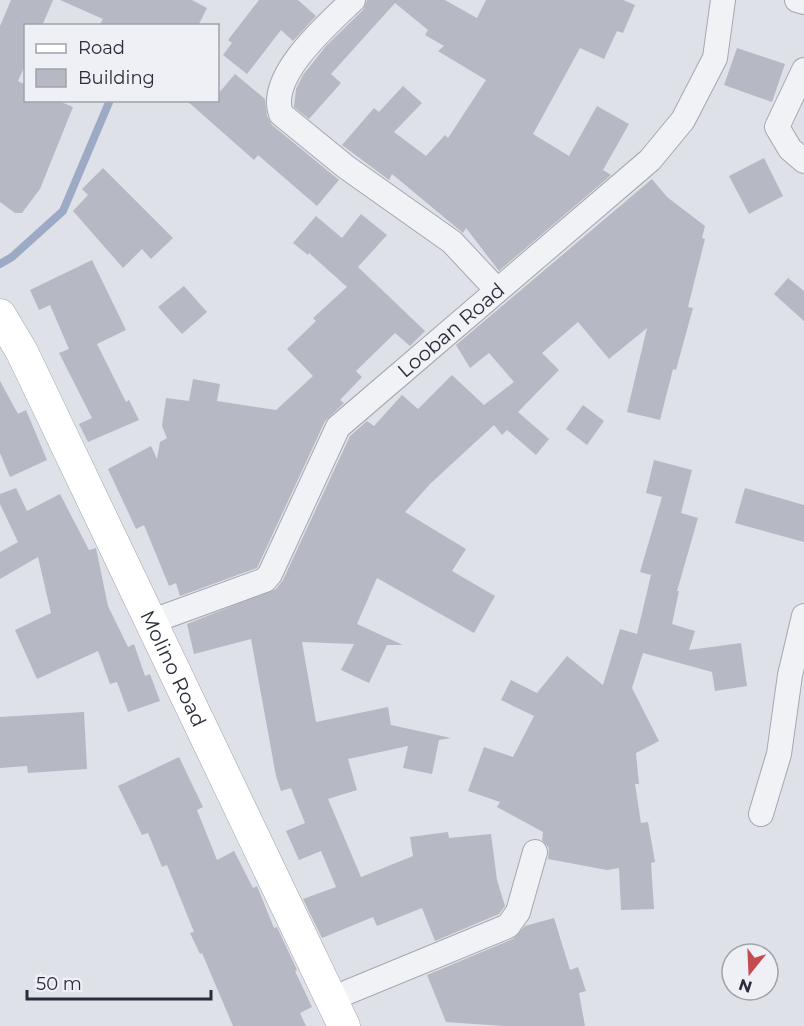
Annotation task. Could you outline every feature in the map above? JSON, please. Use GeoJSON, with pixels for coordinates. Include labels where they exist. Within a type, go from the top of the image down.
{"type":"FeatureCollection","features":[{"type":"Feature","properties":{"kind":"main road","name":"Molino Road"},"geometry":{"type":"LineString","coordinates":[[0,315],[22,352],[338,1013]]}},
{"type":"Feature","properties":{"kind":"street"},"geometry":{"type":"LineString","coordinates":[[353,0],[324,27],[297,59],[278,92],[277,102],[281,114],[346,167],[452,242],[497,290]]}},
{"type":"Feature","properties":{"kind":"street","name":"Looban Road"},"geometry":{"type":"LineString","coordinates":[[150,622],[265,580],[270,574],[338,427],[650,160],[683,120],[715,58],[723,0]]}},
{"type":"Feature","properties":{"kind":"street"},"geometry":{"type":"LineString","coordinates":[[797,0],[804,2]]}},
{"type":"Feature","properties":{"kind":"street"},"geometry":{"type":"LineString","coordinates":[[804,70],[777,127],[790,149],[804,161]]}},
{"type":"Feature","properties":{"kind":"street"},"geometry":{"type":"LineString","coordinates":[[761,814],[779,753],[790,675],[804,616]]}},
{"type":"Feature","properties":{"kind":"street"},"geometry":{"type":"LineString","coordinates":[[338,1013],[508,926],[518,912],[535,852]]}},
{"type":"Feature","properties":{"kind":"building"},"geometry":{"type":"Polygon","coordinates":[[[11,0],[53,0],[43,24],[24,24],[24,68],[18,81],[24,84],[24,102],[61,102],[73,107],[40,189],[22,213],[15,213],[0,202],[0,26],[11,0]]]}},
{"type":"Feature","properties":{"kind":"building"},"geometry":{"type":"Polygon","coordinates":[[[60,0],[192,0],[207,8],[199,24],[100,24],[103,19],[60,0]]]}},
{"type":"Feature","properties":{"kind":"building"},"geometry":{"type":"Polygon","coordinates":[[[259,0],[298,0],[316,16],[293,41],[281,30],[247,74],[223,55],[232,43],[228,40],[259,0]]]}},
{"type":"Feature","properties":{"kind":"building"},"geometry":{"type":"Polygon","coordinates":[[[367,0],[445,0],[477,18],[486,0],[623,0],[635,5],[623,33],[617,31],[604,59],[580,48],[533,134],[569,156],[597,106],[629,124],[603,170],[611,175],[499,271],[466,228],[463,233],[392,174],[389,180],[342,145],[374,108],[379,112],[403,86],[422,103],[394,132],[426,156],[445,135],[448,138],[486,80],[438,51],[444,46],[425,35],[428,30],[395,3],[331,74],[341,83],[309,119],[294,107],[296,89],[303,75],[326,46],[363,10],[367,0]]]}},
{"type":"Feature","properties":{"kind":"building"},"geometry":{"type":"Polygon","coordinates":[[[737,48],[785,64],[772,102],[724,85],[737,48]]]}},
{"type":"Feature","properties":{"kind":"building"},"geometry":{"type":"Polygon","coordinates":[[[235,74],[265,99],[267,116],[272,125],[339,180],[317,206],[258,155],[254,160],[188,102],[219,102],[219,93],[235,74]]]}},
{"type":"Feature","properties":{"kind":"building"},"geometry":{"type":"Polygon","coordinates":[[[764,158],[783,196],[749,214],[729,176],[764,158]]]}},
{"type":"Feature","properties":{"kind":"building"},"geometry":{"type":"Polygon","coordinates":[[[103,168],[173,238],[151,259],[142,249],[123,268],[73,211],[88,195],[82,189],[103,168]]]}},
{"type":"Feature","properties":{"kind":"building"},"geometry":{"type":"Polygon","coordinates":[[[652,179],[667,197],[705,226],[702,238],[705,239],[688,307],[693,308],[676,370],[673,369],[660,420],[627,412],[647,328],[609,359],[578,322],[542,353],[559,370],[518,412],[549,439],[536,455],[507,430],[502,435],[494,425],[430,484],[405,512],[466,549],[452,571],[495,596],[474,633],[377,578],[357,624],[403,645],[387,645],[369,683],[341,670],[354,644],[302,642],[316,722],[388,707],[391,725],[451,738],[439,740],[432,774],[403,768],[408,746],[348,759],[357,790],[328,799],[361,877],[413,856],[410,837],[448,832],[449,838],[491,834],[497,880],[505,906],[499,914],[435,941],[422,908],[377,926],[373,917],[322,938],[303,899],[336,887],[321,851],[299,860],[286,831],[305,823],[291,788],[281,791],[276,776],[251,639],[194,654],[187,624],[276,589],[283,580],[350,436],[367,421],[374,426],[402,395],[418,409],[452,375],[484,405],[514,382],[489,353],[470,368],[456,345],[652,179]]]}},
{"type":"Feature","properties":{"kind":"building"},"geometry":{"type":"Polygon","coordinates":[[[361,214],[387,235],[358,267],[425,331],[410,346],[395,333],[356,371],[362,377],[340,400],[344,403],[325,421],[257,568],[180,596],[176,583],[169,586],[144,525],[136,529],[108,469],[151,446],[157,459],[160,442],[167,438],[162,426],[166,398],[189,401],[193,379],[220,384],[217,401],[276,410],[313,376],[287,349],[316,321],[313,318],[347,287],[309,253],[308,255],[293,243],[316,216],[342,238],[361,214]]]}},
{"type":"Feature","properties":{"kind":"building"},"geometry":{"type":"Polygon","coordinates":[[[92,260],[126,330],[97,344],[126,402],[129,400],[139,420],[88,442],[79,424],[92,418],[59,353],[69,349],[50,305],[39,310],[30,290],[92,260]]]}},
{"type":"Feature","properties":{"kind":"building"},"geometry":{"type":"Polygon","coordinates":[[[788,278],[804,291],[804,321],[774,294],[788,278]]]}},
{"type":"Feature","properties":{"kind":"building"},"geometry":{"type":"Polygon","coordinates":[[[184,286],[207,312],[182,334],[158,307],[184,286]]]}},
{"type":"Feature","properties":{"kind":"building"},"geometry":{"type":"Polygon","coordinates":[[[0,381],[18,414],[26,410],[47,460],[10,477],[0,453],[0,381]]]}},
{"type":"Feature","properties":{"kind":"building"},"geometry":{"type":"Polygon","coordinates":[[[583,405],[604,421],[587,445],[566,429],[583,405]]]}},
{"type":"Feature","properties":{"kind":"building"},"geometry":{"type":"Polygon","coordinates":[[[654,460],[692,470],[681,513],[698,518],[677,591],[679,591],[672,624],[695,631],[689,650],[741,643],[747,686],[715,691],[712,672],[643,653],[632,688],[659,741],[636,753],[639,784],[635,784],[641,823],[648,822],[655,862],[651,863],[654,909],[621,910],[619,868],[607,870],[548,859],[549,848],[542,840],[543,832],[497,807],[500,802],[468,791],[484,747],[513,757],[534,716],[501,700],[511,680],[537,693],[567,656],[603,685],[620,629],[637,634],[651,575],[640,572],[662,497],[646,493],[654,460]]]}},
{"type":"Feature","properties":{"kind":"building"},"geometry":{"type":"Polygon","coordinates":[[[16,488],[27,511],[60,494],[89,550],[96,548],[108,606],[128,647],[134,644],[145,676],[150,674],[160,701],[128,712],[117,682],[110,684],[98,651],[37,679],[15,630],[51,613],[38,557],[0,579],[0,552],[18,542],[0,504],[0,494],[16,488]]]}},
{"type":"Feature","properties":{"kind":"building"},"geometry":{"type":"Polygon","coordinates":[[[745,488],[804,505],[804,542],[735,523],[745,488]]]}},
{"type":"Feature","properties":{"kind":"building"},"geometry":{"type":"Polygon","coordinates":[[[84,712],[87,769],[28,773],[27,766],[0,768],[0,717],[84,712]]]}},
{"type":"Feature","properties":{"kind":"building"},"geometry":{"type":"Polygon","coordinates":[[[179,757],[203,807],[197,810],[217,860],[234,851],[253,888],[257,886],[274,928],[277,927],[312,1007],[300,1013],[306,1026],[233,1026],[202,953],[200,954],[190,933],[194,932],[167,865],[162,867],[148,833],[142,835],[118,786],[179,757]]]}},
{"type":"Feature","properties":{"kind":"building"},"geometry":{"type":"Polygon","coordinates":[[[554,918],[570,970],[578,967],[586,991],[579,993],[585,1026],[503,1026],[446,1022],[427,975],[513,939],[525,926],[554,918]]]}},
{"type":"Feature","properties":{"kind":"waterway"},"geometry":{"type":"LineString","coordinates":[[0,264],[12,257],[63,211],[109,102]]}}]}
